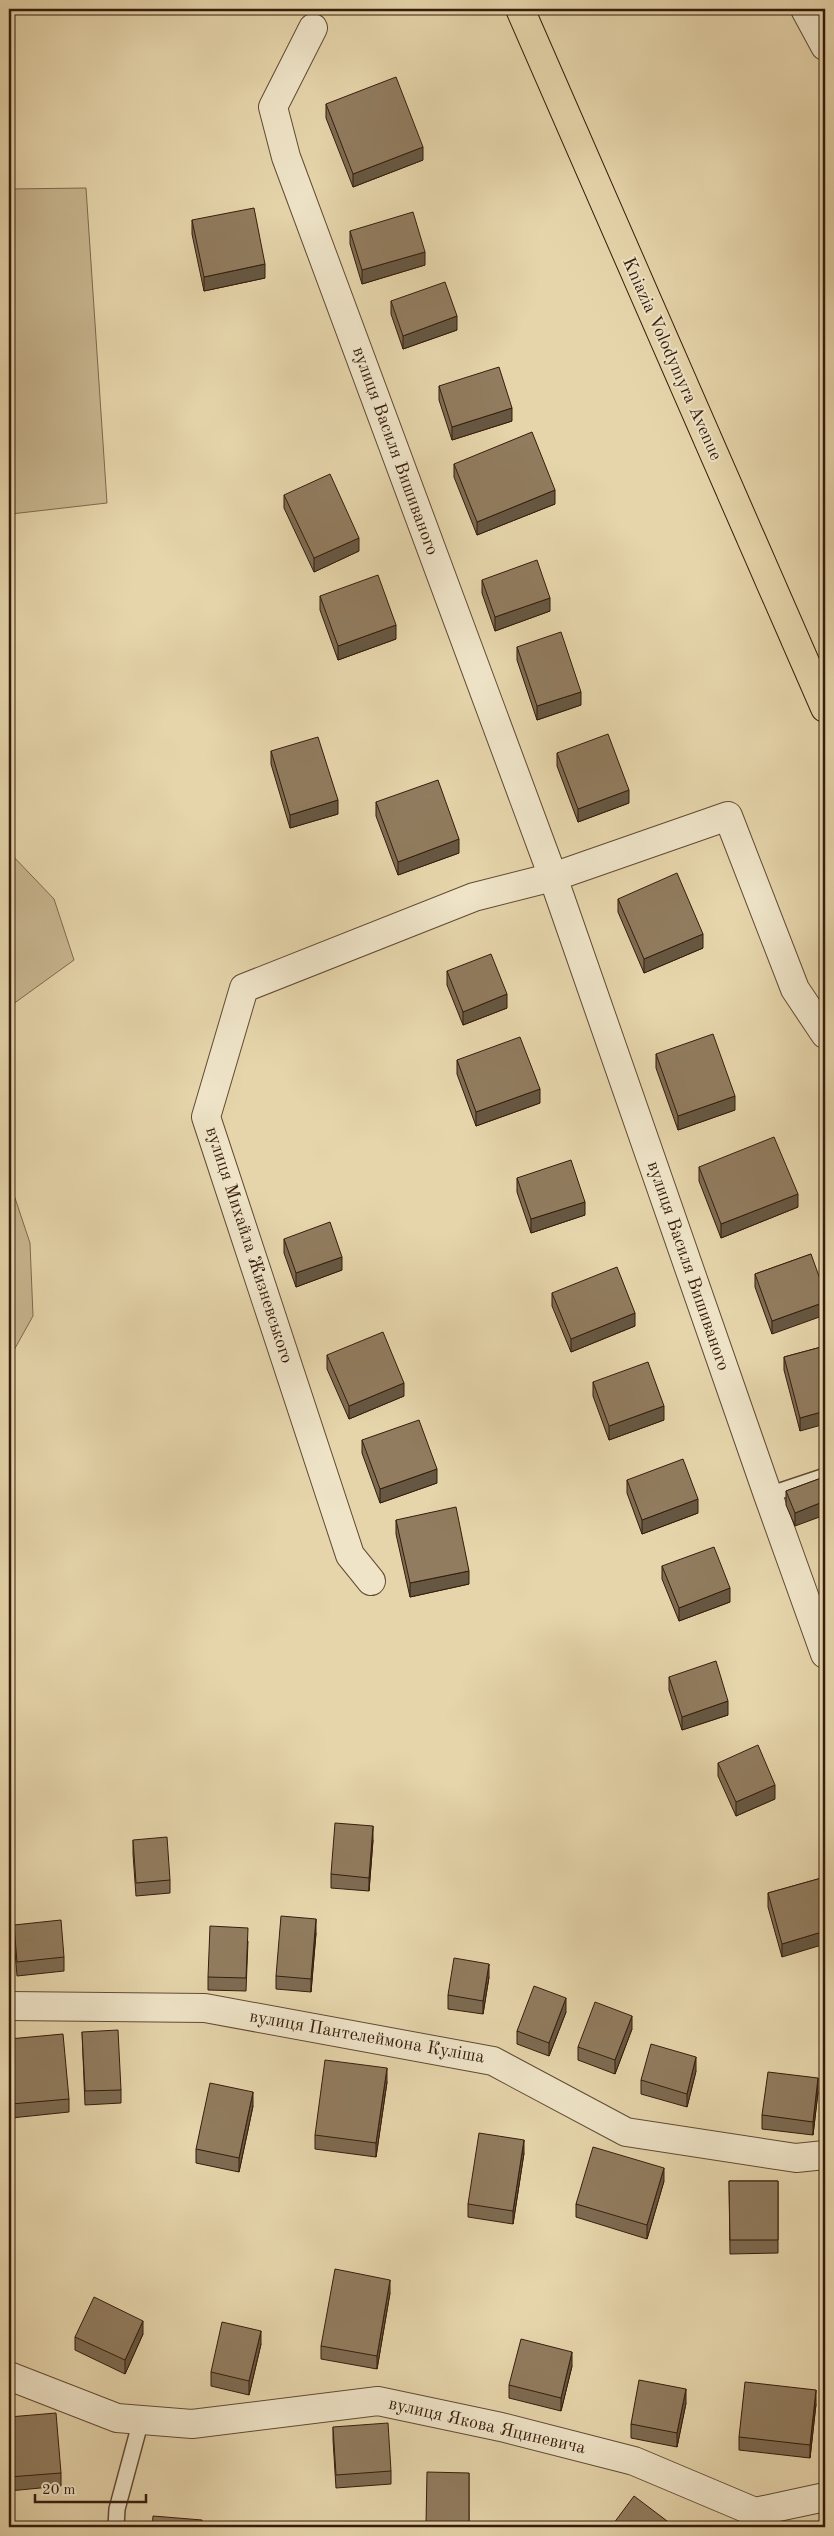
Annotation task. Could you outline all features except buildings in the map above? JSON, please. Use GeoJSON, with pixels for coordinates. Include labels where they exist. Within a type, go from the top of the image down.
{"type":"FeatureCollection","features":[{"type":"Feature","properties":{"kind":"main road","name":"Kniazia Volodymyra Avenue"},"geometry":{"type":"LineString","coordinates":[[520,9],[825,708]]}},
{"type":"Feature","properties":{"kind":"street"},"geometry":{"type":"LineString","coordinates":[[804,9],[825,46]]}},
{"type":"Feature","properties":{"kind":"street","name":"вулиця Василя Вишиваного"},"geometry":{"type":"LineString","coordinates":[[313,28],[273,107],[286,156],[554,876],[768,1495],[825,1654]]}},
{"type":"Feature","properties":{"kind":"street"},"geometry":{"type":"LineString","coordinates":[[554,876],[728,816],[796,989],[825,1034]]}},
{"type":"Feature","properties":{"kind":"street","name":"вулиця Михайла Жизневського"},"geometry":{"type":"LineString","coordinates":[[371,1581],[350,1555],[206,1117],[244,988],[474,897],[554,876]]}},
{"type":"Feature","properties":{"kind":"street","name":"вулиця Пантелеймона Куліша"},"geometry":{"type":"LineString","coordinates":[[9,2006],[205,2008],[272,2020],[493,2061],[626,2132],[796,2158],[825,2155]]}},
{"type":"Feature","properties":{"kind":"street","name":"вулиця Якова Яциневича"},"geometry":{"type":"LineString","coordinates":[[9,2376],[117,2418],[192,2424],[378,2400],[502,2427],[634,2461],[749,2519],[825,2497]]}},
{"type":"Feature","properties":{"kind":"lane"},"geometry":{"type":"LineString","coordinates":[[768,1495],[825,1476]]}},
{"type":"Feature","properties":{"kind":"lane"},"geometry":{"type":"LineString","coordinates":[[116,2527],[117,2509],[141,2420]]}},
{"type":"Feature","properties":{"kind":"shaded area"},"geometry":{"type":"Polygon","coordinates":[[[86,188],[107,503],[11,514],[9,537],[9,189],[86,188]]]}},
{"type":"Feature","properties":{"kind":"shaded area"},"geometry":{"type":"Polygon","coordinates":[[[9,852],[54,899],[74,960],[9,1007],[9,852]]]}},
{"type":"Feature","properties":{"kind":"shaded area"},"geometry":{"type":"Polygon","coordinates":[[[9,1180],[30,1243],[33,1316],[9,1359],[9,1180]]]}}]}
